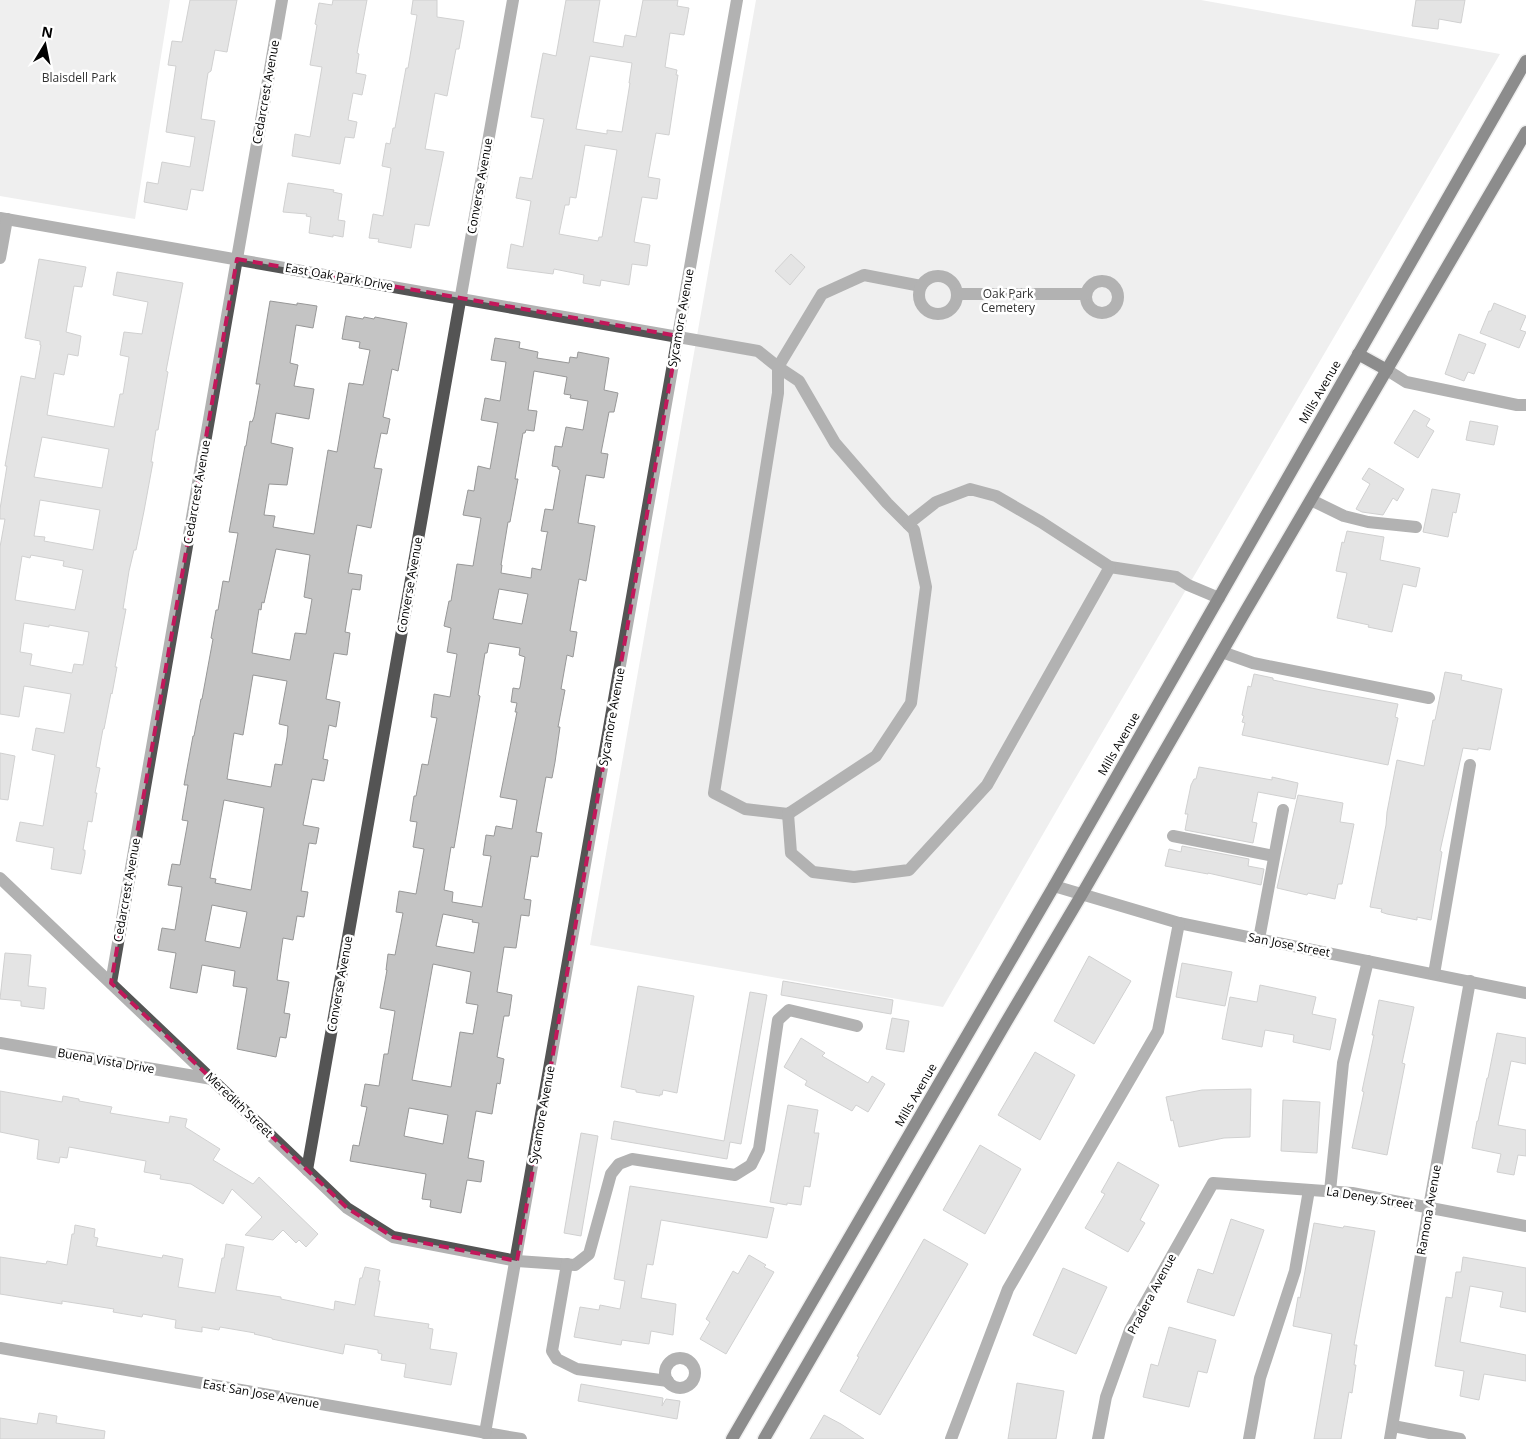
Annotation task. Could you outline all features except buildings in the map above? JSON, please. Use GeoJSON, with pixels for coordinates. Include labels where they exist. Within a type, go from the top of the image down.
{"type":"FeatureCollection","features":[{"type":"Feature","properties":{"kind":"main road","name":"Mills Avenue"},"geometry":{"type":"LineString","coordinates":[[732,1439],[1054,886],[1526,61]]}},
{"type":"Feature","properties":{"kind":"main road"},"geometry":{"type":"LineString","coordinates":[[764,1439],[1526,132]]}},
{"type":"Feature","properties":{"kind":"main road"},"geometry":{"type":"LineString","coordinates":[[1358,354],[1386,370]]}},
{"type":"Feature","properties":{"kind":"street","name":"Cedarcrest Avenue"},"geometry":{"type":"LineString","coordinates":[[111,983],[282,0]]}},
{"type":"Feature","properties":{"kind":"street","name":"Converse Avenue"},"geometry":{"type":"LineString","coordinates":[[308,1170],[512,0]]}},
{"type":"Feature","properties":{"kind":"street","name":"Sycamore Avenue"},"geometry":{"type":"LineString","coordinates":[[485,1433],[737,0]]}},
{"type":"Feature","properties":{"kind":"street","name":"East Oak Park Drive"},"geometry":{"type":"LineString","coordinates":[[3,219],[758,351],[799,381],[835,443],[887,504],[908,524]]}},
{"type":"Feature","properties":{"kind":"street"},"geometry":{"type":"LineString","coordinates":[[0,258],[3,219]]}},
{"type":"Feature","properties":{"kind":"street"},"geometry":{"type":"LineString","coordinates":[[921,286],[864,275],[822,294],[778,367],[778,393],[714,793],[745,810],[788,814],[876,756],[911,703],[926,587],[914,530],[908,524],[936,502],[970,489],[996,496],[1041,522],[1110,567],[1176,578],[1219,598]]}},
{"type":"Feature","properties":{"kind":"street"},"geometry":{"type":"LineString","coordinates":[[935,276],[948,278],[956,287],[957,294],[957,299],[951,310],[940,315],[928,313],[920,304],[918,292],[924,281],[935,276]]}},
{"type":"Feature","properties":{"kind":"street"},"geometry":{"type":"LineString","coordinates":[[957,294],[1086,294]]}},
{"type":"Feature","properties":{"kind":"street"},"geometry":{"type":"LineString","coordinates":[[1386,370],[1406,382],[1424,387],[1517,405],[1526,405]]}},
{"type":"Feature","properties":{"kind":"street"},"geometry":{"type":"LineString","coordinates":[[1311,500],[1344,516],[1368,522],[1416,527]]}},
{"type":"Feature","properties":{"kind":"street"},"geometry":{"type":"LineString","coordinates":[[788,814],[792,853],[813,872],[854,877],[909,870],[988,785],[1110,567]]}},
{"type":"Feature","properties":{"kind":"street"},"geometry":{"type":"LineString","coordinates":[[1222,652],[1253,663],[1429,698]]}},
{"type":"Feature","properties":{"kind":"street"},"geometry":{"type":"LineString","coordinates":[[1434,974],[1470,766]]}},
{"type":"Feature","properties":{"kind":"street"},"geometry":{"type":"LineString","coordinates":[[1259,939],[1283,810]]}},
{"type":"Feature","properties":{"kind":"street"},"geometry":{"type":"LineString","coordinates":[[1173,836],[1274,856]]}},
{"type":"Feature","properties":{"kind":"street","name":"Meredith Street"},"geometry":{"type":"LineString","coordinates":[[0,878],[347,1208],[393,1236],[516,1261],[567,1264]]}},
{"type":"Feature","properties":{"kind":"street","name":"San Jose Street"},"geometry":{"type":"LineString","coordinates":[[1054,886],[1179,923],[1526,992]]}},
{"type":"Feature","properties":{"kind":"street"},"geometry":{"type":"LineString","coordinates":[[951,1439],[1008,1289],[1158,1031],[1179,923]]}},
{"type":"Feature","properties":{"kind":"street"},"geometry":{"type":"LineString","coordinates":[[1330,1191],[1342,1063],[1368,961]]}},
{"type":"Feature","properties":{"kind":"street","name":"Ramona Avenue"},"geometry":{"type":"LineString","coordinates":[[1390,1439],[1429,1207],[1470,981]]}},
{"type":"Feature","properties":{"kind":"street"},"geometry":{"type":"LineString","coordinates":[[668,1381],[577,1369],[557,1359],[552,1351],[567,1264],[575,1265],[589,1254],[611,1174],[620,1164],[632,1159],[735,1175],[751,1165],[759,1149],[778,1020],[788,1010],[858,1026]]}},
{"type":"Feature","properties":{"kind":"street","name":"Buena Vista Drive"},"geometry":{"type":"LineString","coordinates":[[0,1043],[212,1079]]}},
{"type":"Feature","properties":{"kind":"street","name":"La Deney Street"},"geometry":{"type":"LineString","coordinates":[[1213,1183],[1352,1193],[1526,1226]]}},
{"type":"Feature","properties":{"kind":"street","name":"Pradera Avenue"},"geometry":{"type":"LineString","coordinates":[[1098,1439],[1106,1397],[1130,1330],[1213,1183]]}},
{"type":"Feature","properties":{"kind":"street"},"geometry":{"type":"LineString","coordinates":[[1249,1439],[1260,1378],[1295,1270],[1309,1190]]}},
{"type":"Feature","properties":{"kind":"street","name":"East San Jose Avenue"},"geometry":{"type":"LineString","coordinates":[[0,1348],[521,1439]]}},
{"type":"Feature","properties":{"kind":"street"},"geometry":{"type":"LineString","coordinates":[[1392,1426],[1460,1439]]}},
{"type":"Feature","properties":{"kind":"highlighted area"},"geometry":{"type":"Polygon","coordinates":[[[237,259],[678,336],[517,1261],[393,1237],[347,1208],[111,983],[237,259]]]}},
{"type":"Feature","properties":{"kind":"green space","name":"Blaisdell Park"},"geometry":{"type":"Polygon","coordinates":[[[0,0],[170,0],[135,219],[0,196],[0,0]]]}},
{"type":"Feature","properties":{"kind":"green space","name":"Oak Park Cemetery"},"geometry":{"type":"Polygon","coordinates":[[[756,0],[1201,0],[1500,54],[943,1007],[590,945],[756,0]]]}}]}
